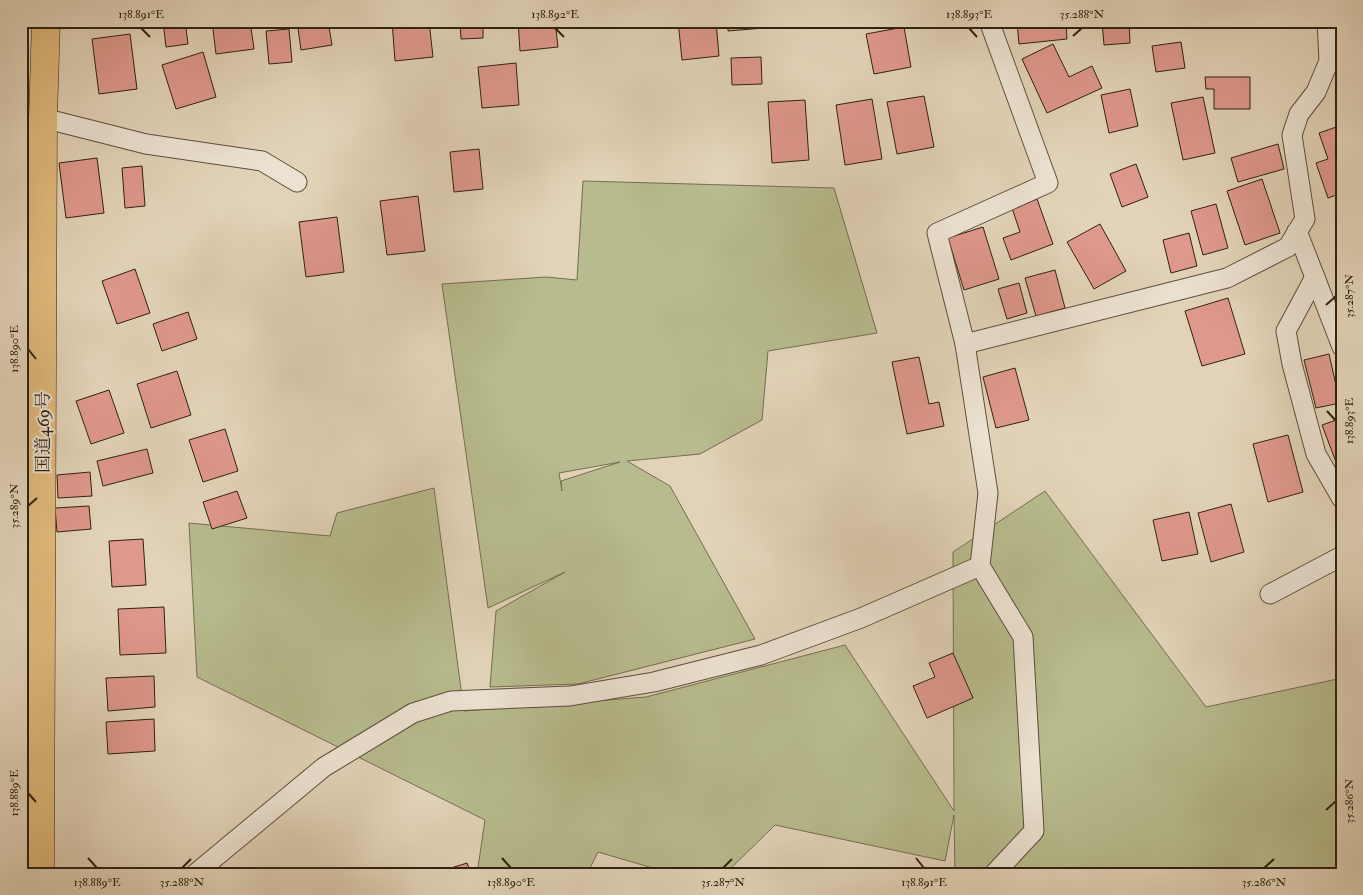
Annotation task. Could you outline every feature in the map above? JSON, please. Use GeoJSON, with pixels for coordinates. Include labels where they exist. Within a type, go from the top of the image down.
{"type":"FeatureCollection","features":[{"type":"Feature","properties":{"kind":"highway","name":"国道469号"},"geometry":{"type":"LineString","coordinates":[[40,874],[32,333],[46,21]]}},
{"type":"Feature","properties":{"kind":"street"},"geometry":{"type":"LineString","coordinates":[[990,21],[1048,183],[937,233],[965,344],[988,493],[980,566],[1023,637],[1034,831],[994,874]]}},
{"type":"Feature","properties":{"kind":"street"},"geometry":{"type":"LineString","coordinates":[[965,344],[1227,278],[1288,247],[1305,219],[1292,135],[1299,114],[1316,92],[1329,61],[1327,21]]}},
{"type":"Feature","properties":{"kind":"street"},"geometry":{"type":"LineString","coordinates":[[43,118],[146,144],[262,161],[297,182]]}},
{"type":"Feature","properties":{"kind":"street"},"geometry":{"type":"LineString","coordinates":[[1297,231],[1342,347]]}},
{"type":"Feature","properties":{"kind":"street"},"geometry":{"type":"LineString","coordinates":[[1315,277],[1286,331],[1292,364],[1316,454],[1342,499]]}},
{"type":"Feature","properties":{"kind":"street"},"geometry":{"type":"LineString","coordinates":[[1270,594],[1342,556]]}},
{"type":"Feature","properties":{"kind":"street"},"geometry":{"type":"LineString","coordinates":[[196,874],[324,767],[413,713],[450,701],[580,694],[654,682],[751,657],[861,618],[980,566]]}},
{"type":"Feature","properties":{"kind":"green space"},"geometry":{"type":"Polygon","coordinates":[[[583,181],[834,188],[877,333],[768,351],[762,420],[700,454],[627,461],[670,486],[755,639],[578,684],[490,687],[496,611],[565,572],[488,608],[442,284],[546,277],[577,280],[583,181]],[[620,462],[559,473],[562,491],[561,481],[620,462]]]}},
{"type":"Feature","properties":{"kind":"green space"},"geometry":{"type":"Polygon","coordinates":[[[434,488],[464,711],[646,697],[845,645],[954,811],[953,552],[1045,491],[1206,707],[1342,678],[1342,874],[955,874],[954,815],[945,861],[775,825],[725,874],[673,874],[598,852],[587,874],[477,874],[485,820],[197,677],[189,523],[330,536],[337,513],[434,488]]]}},
{"type":"Feature","properties":{"kind":"building"},"geometry":{"type":"Polygon","coordinates":[[[163,21],[185,21],[188,44],[166,47],[163,21]]]}},
{"type":"Feature","properties":{"kind":"building"},"geometry":{"type":"Polygon","coordinates":[[[212,21],[250,21],[254,49],[216,54],[212,21]]]}},
{"type":"Feature","properties":{"kind":"building"},"geometry":{"type":"Polygon","coordinates":[[[297,21],[328,21],[332,45],[301,50],[297,21]]]}},
{"type":"Feature","properties":{"kind":"building"},"geometry":{"type":"Polygon","coordinates":[[[392,21],[429,21],[433,57],[395,61],[392,21]]]}},
{"type":"Feature","properties":{"kind":"building"},"geometry":{"type":"Polygon","coordinates":[[[460,21],[483,21],[483,38],[461,39],[460,21]]]}},
{"type":"Feature","properties":{"kind":"building"},"geometry":{"type":"Polygon","coordinates":[[[518,21],[555,21],[558,47],[520,51],[518,21]]]}},
{"type":"Feature","properties":{"kind":"building"},"geometry":{"type":"Polygon","coordinates":[[[678,21],[716,21],[719,56],[682,60],[678,21]]]}},
{"type":"Feature","properties":{"kind":"building"},"geometry":{"type":"Polygon","coordinates":[[[728,21],[763,21],[764,28],[728,31],[728,21]]]}},
{"type":"Feature","properties":{"kind":"building"},"geometry":{"type":"Polygon","coordinates":[[[1066,21],[1067,39],[1019,44],[1017,22],[1066,21]]]}},
{"type":"Feature","properties":{"kind":"building"},"geometry":{"type":"Polygon","coordinates":[[[1102,21],[1129,21],[1130,43],[1104,45],[1102,21]]]}},
{"type":"Feature","properties":{"kind":"building"},"geometry":{"type":"Polygon","coordinates":[[[904,27],[911,67],[874,74],[866,34],[904,27]]]}},
{"type":"Feature","properties":{"kind":"building"},"geometry":{"type":"Polygon","coordinates":[[[289,29],[292,62],[269,64],[266,31],[289,29]]]}},
{"type":"Feature","properties":{"kind":"building"},"geometry":{"type":"Polygon","coordinates":[[[130,34],[137,89],[99,94],[92,39],[130,34]]]}},
{"type":"Feature","properties":{"kind":"building"},"geometry":{"type":"Polygon","coordinates":[[[1181,42],[1185,68],[1156,72],[1152,46],[1181,42]]]}},
{"type":"Feature","properties":{"kind":"building"},"geometry":{"type":"Polygon","coordinates":[[[1053,44],[1069,77],[1092,66],[1102,88],[1047,113],[1022,59],[1053,44]]]}},
{"type":"Feature","properties":{"kind":"building"},"geometry":{"type":"Polygon","coordinates":[[[203,52],[216,97],[176,109],[162,65],[203,52]]]}},
{"type":"Feature","properties":{"kind":"building"},"geometry":{"type":"Polygon","coordinates":[[[761,57],[762,84],[732,85],[731,58],[761,57]]]}},
{"type":"Feature","properties":{"kind":"building"},"geometry":{"type":"Polygon","coordinates":[[[516,63],[519,105],[482,108],[478,67],[516,63]]]}},
{"type":"Feature","properties":{"kind":"building"},"geometry":{"type":"Polygon","coordinates":[[[1205,77],[1250,77],[1250,109],[1214,109],[1214,89],[1206,89],[1205,77]]]}},
{"type":"Feature","properties":{"kind":"building"},"geometry":{"type":"Polygon","coordinates":[[[1130,89],[1138,126],[1109,133],[1101,95],[1130,89]]]}},
{"type":"Feature","properties":{"kind":"building"},"geometry":{"type":"Polygon","coordinates":[[[924,96],[934,147],[897,154],[887,102],[924,96]]]}},
{"type":"Feature","properties":{"kind":"building"},"geometry":{"type":"Polygon","coordinates":[[[1203,97],[1215,153],[1183,160],[1171,103],[1203,97]]]}},
{"type":"Feature","properties":{"kind":"building"},"geometry":{"type":"Polygon","coordinates":[[[872,99],[882,159],[845,165],[836,105],[872,99]]]}},
{"type":"Feature","properties":{"kind":"building"},"geometry":{"type":"Polygon","coordinates":[[[805,100],[809,160],[772,163],[768,102],[805,100]]]}},
{"type":"Feature","properties":{"kind":"building"},"geometry":{"type":"Polygon","coordinates":[[[1342,125],[1342,193],[1328,198],[1316,163],[1328,159],[1319,133],[1342,125]]]}},
{"type":"Feature","properties":{"kind":"building"},"geometry":{"type":"Polygon","coordinates":[[[1278,144],[1284,169],[1238,182],[1231,158],[1278,144]]]}},
{"type":"Feature","properties":{"kind":"building"},"geometry":{"type":"Polygon","coordinates":[[[479,149],[483,189],[454,192],[450,152],[479,149]]]}},
{"type":"Feature","properties":{"kind":"building"},"geometry":{"type":"Polygon","coordinates":[[[21,158],[23,158],[23,184],[21,184],[21,158]]]}},
{"type":"Feature","properties":{"kind":"building"},"geometry":{"type":"Polygon","coordinates":[[[97,158],[104,213],[66,218],[59,163],[97,158]]]}},
{"type":"Feature","properties":{"kind":"building"},"geometry":{"type":"Polygon","coordinates":[[[1136,164],[1148,197],[1122,207],[1110,174],[1136,164]]]}},
{"type":"Feature","properties":{"kind":"building"},"geometry":{"type":"Polygon","coordinates":[[[142,166],[145,206],[125,208],[122,168],[142,166]]]}},
{"type":"Feature","properties":{"kind":"building"},"geometry":{"type":"Polygon","coordinates":[[[1262,179],[1280,233],[1245,245],[1227,191],[1262,179]]]}},
{"type":"Feature","properties":{"kind":"building"},"geometry":{"type":"Polygon","coordinates":[[[418,196],[425,251],[387,255],[380,201],[418,196]]]}},
{"type":"Feature","properties":{"kind":"building"},"geometry":{"type":"Polygon","coordinates":[[[1037,199],[1053,244],[1011,260],[1003,238],[1020,232],[1012,208],[1037,199]]]}},
{"type":"Feature","properties":{"kind":"building"},"geometry":{"type":"Polygon","coordinates":[[[1216,204],[1228,248],[1203,255],[1191,211],[1216,204]]]}},
{"type":"Feature","properties":{"kind":"building"},"geometry":{"type":"Polygon","coordinates":[[[337,217],[344,272],[306,277],[299,222],[337,217]]]}},
{"type":"Feature","properties":{"kind":"building"},"geometry":{"type":"Polygon","coordinates":[[[1100,224],[1126,271],[1094,289],[1067,242],[1100,224]]]}},
{"type":"Feature","properties":{"kind":"building"},"geometry":{"type":"Polygon","coordinates":[[[983,227],[999,279],[964,290],[948,238],[983,227]]]}},
{"type":"Feature","properties":{"kind":"building"},"geometry":{"type":"Polygon","coordinates":[[[1189,233],[1197,266],[1171,273],[1163,240],[1189,233]]]}},
{"type":"Feature","properties":{"kind":"building"},"geometry":{"type":"Polygon","coordinates":[[[135,269],[150,313],[117,324],[102,281],[135,269]]]}},
{"type":"Feature","properties":{"kind":"building"},"geometry":{"type":"Polygon","coordinates":[[[1055,270],[1065,308],[1036,316],[1025,278],[1055,270]]]}},
{"type":"Feature","properties":{"kind":"building"},"geometry":{"type":"Polygon","coordinates":[[[1019,283],[1027,313],[1007,319],[998,289],[1019,283]]]}},
{"type":"Feature","properties":{"kind":"building"},"geometry":{"type":"Polygon","coordinates":[[[1228,298],[1245,354],[1202,366],[1185,311],[1228,298]]]}},
{"type":"Feature","properties":{"kind":"building"},"geometry":{"type":"Polygon","coordinates":[[[188,312],[197,339],[162,351],[153,324],[188,312]]]}},
{"type":"Feature","properties":{"kind":"building"},"geometry":{"type":"Polygon","coordinates":[[[1329,354],[1340,403],[1316,408],[1304,360],[1329,354]]]}},
{"type":"Feature","properties":{"kind":"building"},"geometry":{"type":"Polygon","coordinates":[[[919,357],[929,404],[939,402],[944,426],[907,434],[892,362],[919,357]]]}},
{"type":"Feature","properties":{"kind":"building"},"geometry":{"type":"Polygon","coordinates":[[[1015,368],[1029,420],[996,428],[983,377],[1015,368]]]}},
{"type":"Feature","properties":{"kind":"building"},"geometry":{"type":"Polygon","coordinates":[[[177,371],[191,415],[151,428],[137,384],[177,371]]]}},
{"type":"Feature","properties":{"kind":"building"},"geometry":{"type":"Polygon","coordinates":[[[109,390],[124,433],[91,444],[76,401],[109,390]]]}},
{"type":"Feature","properties":{"kind":"building"},"geometry":{"type":"Polygon","coordinates":[[[1342,418],[1342,478],[1322,425],[1342,418]]]}},
{"type":"Feature","properties":{"kind":"building"},"geometry":{"type":"Polygon","coordinates":[[[225,429],[238,471],[203,482],[189,440],[225,429]]]}},
{"type":"Feature","properties":{"kind":"building"},"geometry":{"type":"Polygon","coordinates":[[[1288,435],[1303,492],[1268,502],[1253,444],[1288,435]]]}},
{"type":"Feature","properties":{"kind":"building"},"geometry":{"type":"Polygon","coordinates":[[[147,449],[153,473],[103,486],[97,461],[147,449]]]}},
{"type":"Feature","properties":{"kind":"building"},"geometry":{"type":"Polygon","coordinates":[[[90,472],[92,496],[58,498],[57,475],[90,472]]]}},
{"type":"Feature","properties":{"kind":"building"},"geometry":{"type":"Polygon","coordinates":[[[237,491],[247,518],[212,529],[203,502],[237,491]]]}},
{"type":"Feature","properties":{"kind":"building"},"geometry":{"type":"Polygon","coordinates":[[[1231,504],[1244,552],[1211,562],[1198,513],[1231,504]]]}},
{"type":"Feature","properties":{"kind":"building"},"geometry":{"type":"Polygon","coordinates":[[[89,506],[91,529],[57,532],[55,508],[89,506]]]}},
{"type":"Feature","properties":{"kind":"building"},"geometry":{"type":"Polygon","coordinates":[[[1189,512],[1198,554],[1162,561],[1153,520],[1189,512]]]}},
{"type":"Feature","properties":{"kind":"building"},"geometry":{"type":"Polygon","coordinates":[[[143,539],[146,585],[112,587],[109,541],[143,539]]]}},
{"type":"Feature","properties":{"kind":"building"},"geometry":{"type":"Polygon","coordinates":[[[164,607],[166,653],[120,655],[118,609],[164,607]]]}},
{"type":"Feature","properties":{"kind":"building"},"geometry":{"type":"Polygon","coordinates":[[[21,651],[24,707],[21,707],[21,651]]]}},
{"type":"Feature","properties":{"kind":"building"},"geometry":{"type":"Polygon","coordinates":[[[953,653],[973,698],[927,718],[913,686],[935,677],[929,663],[953,653]]]}},
{"type":"Feature","properties":{"kind":"building"},"geometry":{"type":"Polygon","coordinates":[[[154,676],[155,707],[108,711],[106,678],[154,676]]]}},
{"type":"Feature","properties":{"kind":"building"},"geometry":{"type":"Polygon","coordinates":[[[154,719],[155,751],[108,754],[106,722],[154,719]]]}},
{"type":"Feature","properties":{"kind":"building"},"geometry":{"type":"Polygon","coordinates":[[[467,863],[471,874],[432,874],[467,863]]]}}]}
